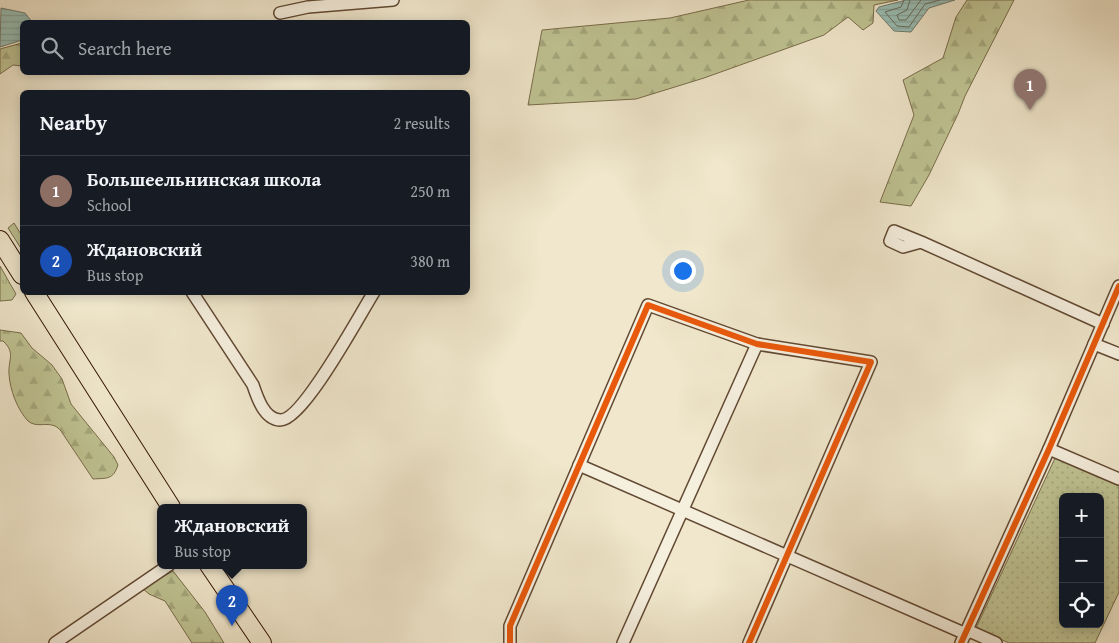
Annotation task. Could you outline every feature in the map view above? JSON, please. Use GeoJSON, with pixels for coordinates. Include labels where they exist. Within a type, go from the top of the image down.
{"type":"FeatureCollection","features":[{"type":"Feature","properties":{"kind":"main road"},"geometry":{"type":"LineString","coordinates":[[0,240],[20,272]]}},
{"type":"Feature","properties":{"kind":"main road"},"geometry":{"type":"LineString","coordinates":[[36,295],[169,504]]}},
{"type":"Feature","properties":{"kind":"main road"},"geometry":{"type":"LineString","coordinates":[[212,569],[262,643]]}},
{"type":"Feature","properties":{"kind":"street"},"geometry":{"type":"LineString","coordinates":[[280,13],[308,7],[393,0]]}},
{"type":"Feature","properties":{"kind":"street"},"geometry":{"type":"LineString","coordinates":[[921,242],[1102,324]]}},
{"type":"Feature","properties":{"kind":"street"},"geometry":{"type":"LineString","coordinates":[[965,636],[1049,449],[1119,286]]}},
{"type":"Feature","properties":{"kind":"street"},"geometry":{"type":"LineString","coordinates":[[194,295],[253,385],[257,398],[265,411],[275,419],[282,420],[302,406],[318,385],[372,295]]}},
{"type":"Feature","properties":{"kind":"street"},"geometry":{"type":"LineString","coordinates":[[510,643],[510,626],[648,305],[756,344],[871,362],[749,643]]}},
{"type":"Feature","properties":{"kind":"street"},"geometry":{"type":"LineString","coordinates":[[623,643],[756,344]]}},
{"type":"Feature","properties":{"kind":"street"},"geometry":{"type":"LineString","coordinates":[[1094,344],[1119,354]]}},
{"type":"Feature","properties":{"kind":"street"},"geometry":{"type":"LineString","coordinates":[[1049,449],[1119,479]]}},
{"type":"Feature","properties":{"kind":"street"},"geometry":{"type":"LineString","coordinates":[[579,465],[965,636],[996,643]]}},
{"type":"Feature","properties":{"kind":"street"},"geometry":{"type":"LineString","coordinates":[[55,643],[163,569]]}},
{"type":"Feature","properties":{"kind":"green space"},"geometry":{"type":"Polygon","coordinates":[[[749,0],[898,0],[874,5],[873,23],[863,30],[848,17],[824,35],[704,78],[636,99],[528,105],[542,30],[670,18],[749,0]]]}},
{"type":"Feature","properties":{"kind":"green space"},"geometry":{"type":"Polygon","coordinates":[[[967,0],[1014,0],[965,96],[929,175],[911,206],[880,202],[914,115],[903,80],[943,58],[956,17],[967,0]]]}},
{"type":"Feature","properties":{"kind":"green space"},"geometry":{"type":"Polygon","coordinates":[[[20,44],[20,66],[13,65],[0,74],[0,49],[20,44]]]}},
{"type":"Feature","properties":{"kind":"green space"},"geometry":{"type":"Polygon","coordinates":[[[14,223],[20,233],[20,247],[8,228],[14,223]]]}},
{"type":"Feature","properties":{"kind":"green space"},"geometry":{"type":"Polygon","coordinates":[[[0,266],[16,294],[12,300],[0,301],[0,266]]]}},
{"type":"Feature","properties":{"kind":"green space"},"geometry":{"type":"Polygon","coordinates":[[[0,330],[21,333],[32,348],[52,365],[62,379],[71,404],[114,457],[118,465],[112,476],[93,479],[59,429],[52,425],[31,423],[24,416],[17,405],[13,393],[9,374],[11,356],[7,345],[0,341],[0,330]]]}},
{"type":"Feature","properties":{"kind":"green space"},"geometry":{"type":"Polygon","coordinates":[[[1056,456],[1119,485],[1119,592],[1104,624],[1104,493],[1059,493],[1059,628],[1102,628],[1095,643],[1009,643],[976,628],[1056,456]]]}},
{"type":"Feature","properties":{"kind":"green space"},"geometry":{"type":"Polygon","coordinates":[[[173,571],[205,612],[224,643],[192,643],[165,601],[149,594],[142,588],[173,571]]]}},
{"type":"Feature","properties":{"kind":"water"},"geometry":{"type":"Polygon","coordinates":[[[906,0],[955,0],[929,8],[911,32],[894,31],[876,11],[879,7],[906,0]]]}},
{"type":"Feature","properties":{"kind":"water"},"geometry":{"type":"Polygon","coordinates":[[[1,8],[25,13],[30,20],[20,20],[20,41],[0,47],[1,8]]]}},
{"type":"Feature","properties":{"kind":"cycle path"},"geometry":{"type":"LineString","coordinates":[[961,643],[1049,449],[1119,286]]}},
{"type":"Feature","properties":{"kind":"cycle path"},"geometry":{"type":"LineString","coordinates":[[510,643],[510,626],[648,305],[757,344],[871,362],[749,643]]}},
{"type":"Feature","properties":{"kind":"place","name":"Большеельнинская школа"},"geometry":{"type":"Point","coordinates":[1030,110]}},
{"type":"Feature","properties":{"kind":"place","name":"Ждановский"},"geometry":{"type":"Point","coordinates":[232,626]}}]}
